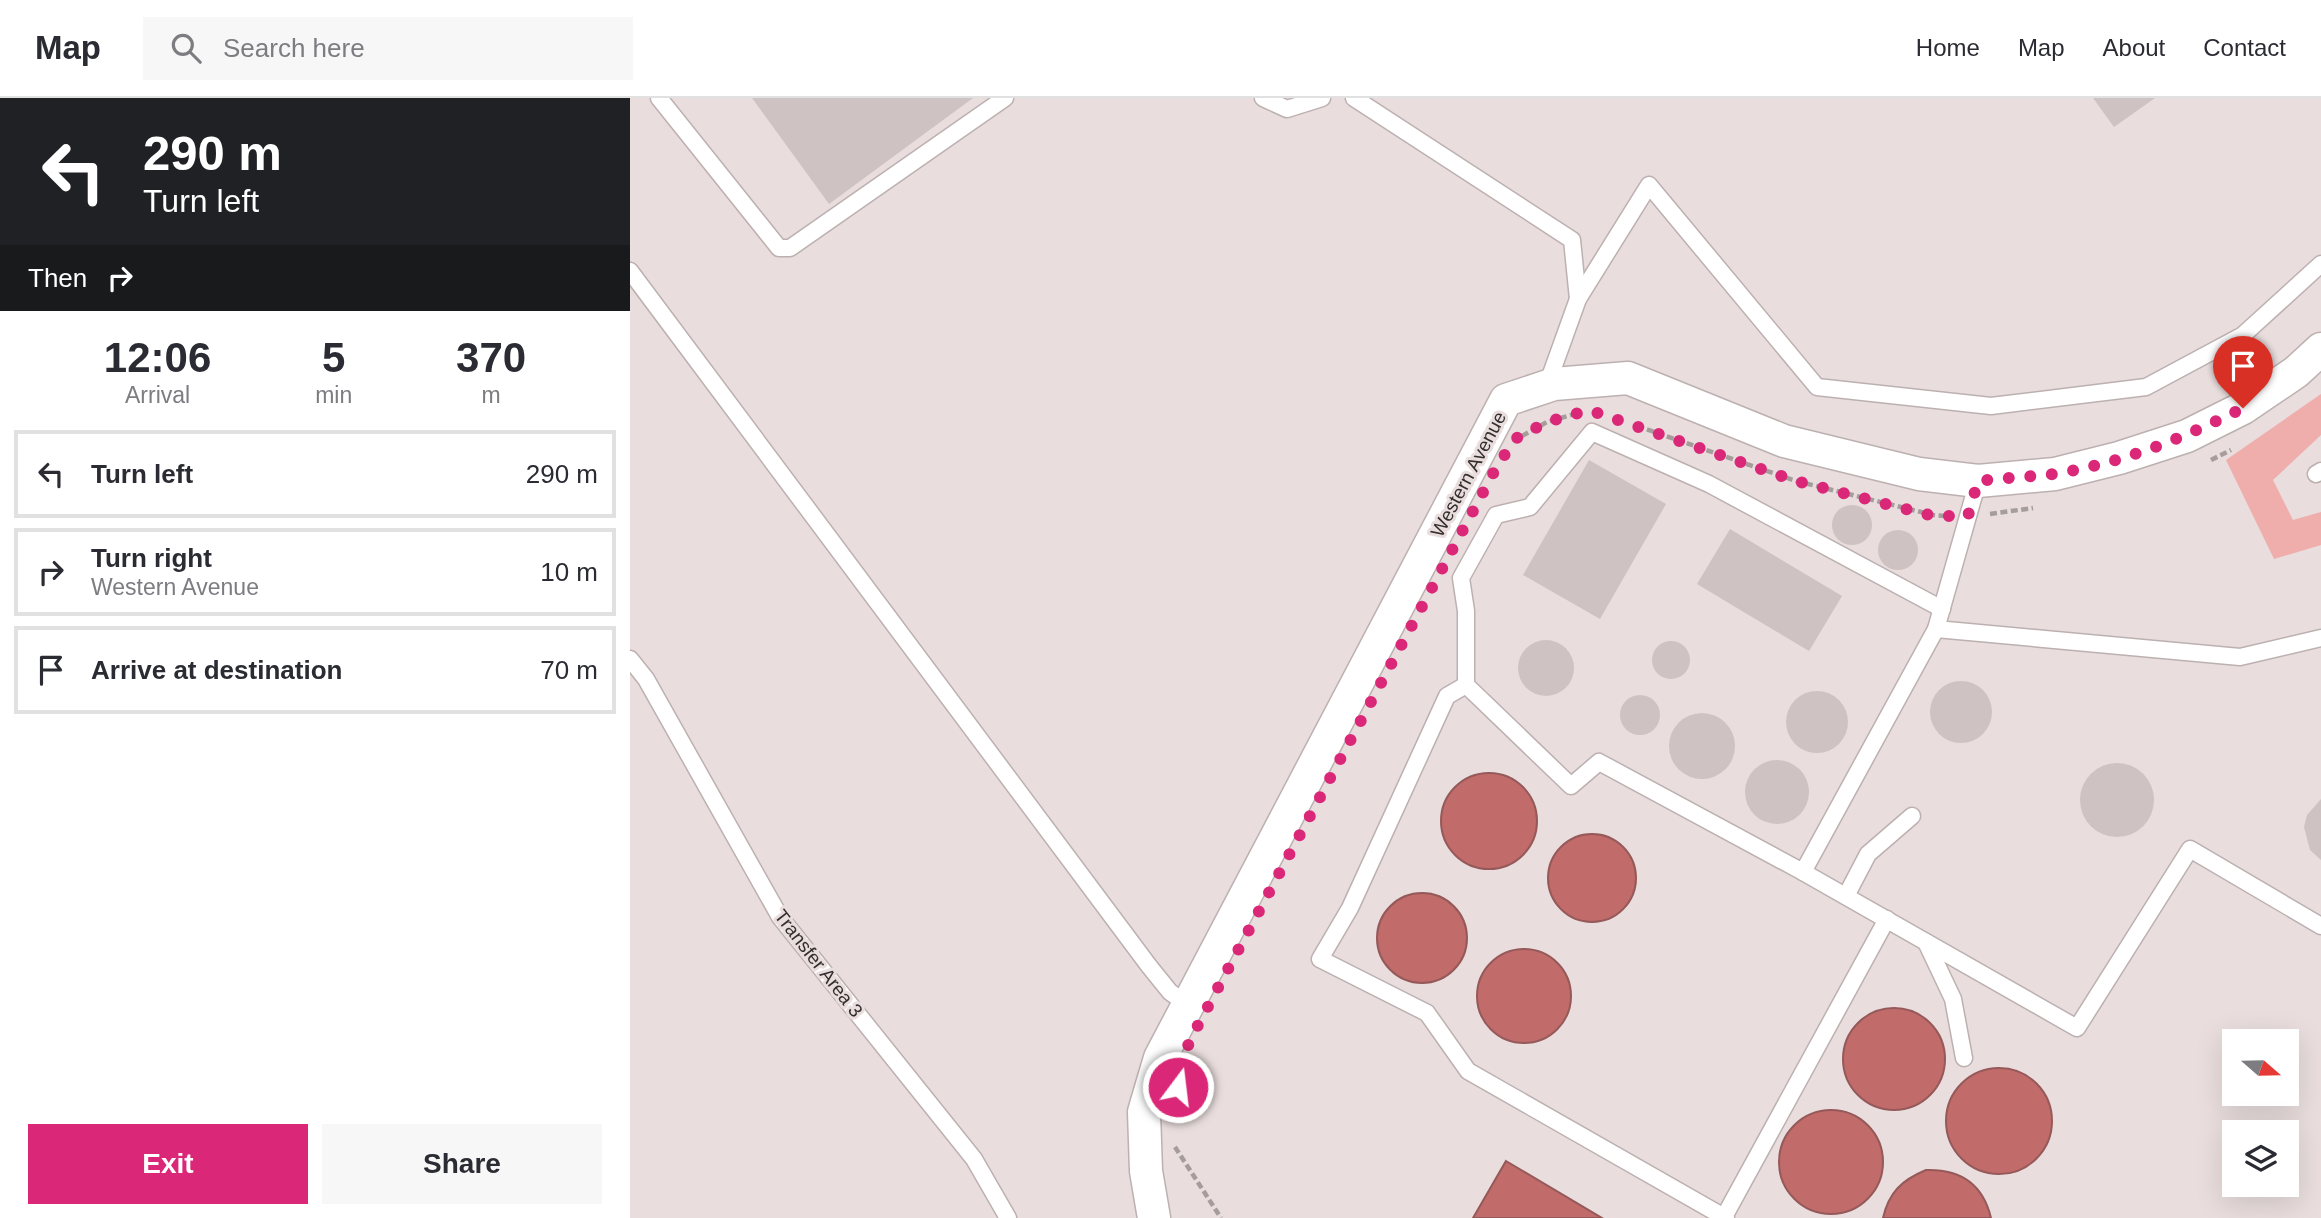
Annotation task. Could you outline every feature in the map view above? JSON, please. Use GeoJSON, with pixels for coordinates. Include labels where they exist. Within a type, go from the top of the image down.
{"type":"FeatureCollection","features":[{"type":"Feature","properties":{"kind":"street","name":"Western Avenue"},"geometry":{"type":"LineString","coordinates":[[1154,1218],[1146,1171],[1144,1112],[1160,1058],[1506,401],[1554,384],[1628,378],[1784,441],[1919,474],[1978,481],[2055,474],[2119,458],[2188,436],[2243,408],[2296,372],[2321,349]]}},
{"type":"Feature","properties":{"kind":"lane"},"geometry":{"type":"LineString","coordinates":[[659,98],[779,248],[790,248],[1005,98]]}},
{"type":"Feature","properties":{"kind":"lane"},"geometry":{"type":"LineString","coordinates":[[1263,98],[1287,109],[1322,98]]}},
{"type":"Feature","properties":{"kind":"lane"},"geometry":{"type":"LineString","coordinates":[[1354,98],[1572,240],[1578,299]]}},
{"type":"Feature","properties":{"kind":"lane"},"geometry":{"type":"LineString","coordinates":[[1554,384],[1551,374],[1578,299],[1649,185],[1817,387],[1991,406],[2146,387],[2243,335],[2321,264]]}},
{"type":"Feature","properties":{"kind":"lane"},"geometry":{"type":"LineString","coordinates":[[630,271],[1149,967],[1170,992],[1188,1005]]}},
{"type":"Feature","properties":{"kind":"lane"},"geometry":{"type":"LineString","coordinates":[[1942,609],[1709,484],[1592,432],[1530,507],[1496,515],[1461,578],[1465,611],[1465,685],[1571,786],[1599,762],[1804,872],[2077,1028],[2190,849],[2321,926]]}},
{"type":"Feature","properties":{"kind":"lane"},"geometry":{"type":"LineString","coordinates":[[1804,872],[1936,629],[1978,481]]}},
{"type":"Feature","properties":{"kind":"lane"},"geometry":{"type":"LineString","coordinates":[[1936,629],[2240,657],[2321,638]]}},
{"type":"Feature","properties":{"kind":"lane","name":"Transfer Area 3"},"geometry":{"type":"LineString","coordinates":[[630,659],[646,679],[780,917],[974,1159],[1008,1218]]}},
{"type":"Feature","properties":{"kind":"lane"},"geometry":{"type":"LineString","coordinates":[[1465,685],[1447,696],[1350,908],[1320,959],[1427,1013],[1468,1071],[1725,1217],[1887,919]]}},
{"type":"Feature","properties":{"kind":"lane"},"geometry":{"type":"LineString","coordinates":[[1846,896],[1868,854],[1912,816]]}},
{"type":"Feature","properties":{"kind":"lane"},"geometry":{"type":"LineString","coordinates":[[1926,942],[1953,999],[1964,1058]]}},
{"type":"Feature","properties":{"kind":"path"},"geometry":{"type":"LineString","coordinates":[[1515,439],[1547,422],[1589,410]]}},
{"type":"Feature","properties":{"kind":"path"},"geometry":{"type":"LineString","coordinates":[[1627,422],[1796,481],[1933,516],[2014,512],[2041,506]]}},
{"type":"Feature","properties":{"kind":"path"},"geometry":{"type":"LineString","coordinates":[[2208,460],[2242,442]]}},
{"type":"Feature","properties":{"kind":"path"},"geometry":{"type":"LineString","coordinates":[[1173,1143],[1221,1218]]}},
{"type":"Feature","properties":{"kind":"shaded area"},"geometry":{"type":"Polygon","coordinates":[[[2321,394],[2321,435],[2273,480],[2293,520],[2321,512],[2321,545],[2274,559],[2226,460],[2321,394]]]}},
{"type":"Feature","properties":{"kind":"shaded area"},"geometry":{"type":"Polygon","coordinates":[[[1489,773],[1507,777],[1523,787],[1533,803],[1537,821],[1533,839],[1523,855],[1507,865],[1489,869],[1471,865],[1455,855],[1445,839],[1441,821],[1445,803],[1455,787],[1471,777],[1489,773]]]}},
{"type":"Feature","properties":{"kind":"shaded area"},"geometry":{"type":"Polygon","coordinates":[[[1583,834],[1601,834],[1617,841],[1629,853],[1636,869],[1636,887],[1629,903],[1617,915],[1601,922],[1583,922],[1567,915],[1555,903],[1548,887],[1548,869],[1555,853],[1567,841],[1583,834]]]}},
{"type":"Feature","properties":{"kind":"shaded area"},"geometry":{"type":"Polygon","coordinates":[[[1422,893],[1439,896],[1454,906],[1464,921],[1467,938],[1464,955],[1454,970],[1439,980],[1422,983],[1405,980],[1390,970],[1380,955],[1377,938],[1380,921],[1390,906],[1405,896],[1422,893]]]}},
{"type":"Feature","properties":{"kind":"shaded area"},"geometry":{"type":"Polygon","coordinates":[[[1524,949],[1542,952],[1557,963],[1568,978],[1571,996],[1568,1014],[1557,1029],[1542,1040],[1524,1043],[1506,1040],[1491,1029],[1480,1014],[1477,996],[1480,978],[1491,963],[1506,952],[1524,949]]]}},
{"type":"Feature","properties":{"kind":"shaded area"},"geometry":{"type":"Polygon","coordinates":[[[1894,1008],[1914,1012],[1930,1023],[1941,1039],[1945,1059],[1941,1079],[1930,1095],[1914,1106],[1894,1110],[1874,1106],[1858,1095],[1847,1079],[1843,1059],[1847,1039],[1858,1023],[1874,1012],[1894,1008]]]}},
{"type":"Feature","properties":{"kind":"shaded area"},"geometry":{"type":"Polygon","coordinates":[[[1999,1068],[2019,1072],[2036,1084],[2048,1101],[2052,1121],[2048,1141],[2036,1158],[2019,1170],[1999,1174],[1979,1170],[1962,1158],[1950,1141],[1946,1121],[1950,1101],[1962,1084],[1979,1072],[1999,1068]]]}},
{"type":"Feature","properties":{"kind":"shaded area"},"geometry":{"type":"Polygon","coordinates":[[[1831,1110],[1851,1114],[1868,1125],[1879,1142],[1883,1162],[1879,1182],[1868,1199],[1851,1210],[1831,1214],[1811,1210],[1794,1199],[1783,1182],[1779,1162],[1783,1142],[1794,1125],[1811,1114],[1831,1110]]]}},
{"type":"Feature","properties":{"kind":"shaded area"},"geometry":{"type":"Polygon","coordinates":[[[1506,1161],[1602,1218],[1473,1218],[1506,1161]]]}},
{"type":"Feature","properties":{"kind":"shaded area"},"geometry":{"type":"Polygon","coordinates":[[[1926,1170],[1949,1172],[1968,1181],[1982,1196],[1991,1218],[1883,1218],[1889,1201],[1898,1188],[1926,1170]]]}},
{"type":"Feature","properties":{"kind":"building"},"geometry":{"type":"Polygon","coordinates":[[[752,98],[973,98],[829,204],[752,98]]]}},
{"type":"Feature","properties":{"kind":"building"},"geometry":{"type":"Polygon","coordinates":[[[2093,98],[2155,98],[2114,127],[2093,98]]]}},
{"type":"Feature","properties":{"kind":"building"},"geometry":{"type":"Polygon","coordinates":[[[1589,460],[1666,504],[1600,619],[1523,575],[1589,460]]]}},
{"type":"Feature","properties":{"kind":"building"},"geometry":{"type":"Polygon","coordinates":[[[1852,505],[1866,511],[1872,525],[1866,539],[1852,545],[1838,539],[1832,525],[1838,511],[1852,505]]]}},
{"type":"Feature","properties":{"kind":"building"},"geometry":{"type":"Polygon","coordinates":[[[1730,529],[1842,596],[1809,651],[1697,584],[1730,529]]]}},
{"type":"Feature","properties":{"kind":"building"},"geometry":{"type":"Polygon","coordinates":[[[1898,530],[1912,536],[1918,550],[1912,564],[1898,570],[1884,564],[1878,550],[1884,536],[1898,530]]]}},
{"type":"Feature","properties":{"kind":"building"},"geometry":{"type":"Polygon","coordinates":[[[1546,640],[1557,642],[1566,648],[1572,657],[1572,679],[1566,688],[1557,694],[1546,696],[1535,694],[1526,688],[1520,679],[1518,668],[1520,657],[1526,648],[1535,642],[1546,640]]]}},
{"type":"Feature","properties":{"kind":"building"},"geometry":{"type":"Polygon","coordinates":[[[1671,641],[1685,646],[1690,660],[1685,674],[1671,679],[1657,674],[1652,660],[1657,646],[1671,641]]]}},
{"type":"Feature","properties":{"kind":"building"},"geometry":{"type":"Polygon","coordinates":[[[1955,681],[1967,681],[1983,690],[1990,700],[1990,724],[1983,734],[1967,743],[1955,743],[1944,738],[1935,729],[1930,718],[1930,706],[1935,695],[1944,686],[1955,681]]]}},
{"type":"Feature","properties":{"kind":"building"},"geometry":{"type":"Polygon","coordinates":[[[1811,691],[1823,691],[1839,700],[1846,710],[1846,734],[1839,744],[1823,753],[1811,753],[1800,748],[1791,739],[1786,728],[1786,716],[1791,705],[1800,696],[1811,691]]]}},
{"type":"Feature","properties":{"kind":"building"},"geometry":{"type":"Polygon","coordinates":[[[1640,695],[1654,701],[1660,715],[1654,729],[1640,735],[1626,729],[1620,715],[1626,701],[1640,695]]]}},
{"type":"Feature","properties":{"kind":"building"},"geometry":{"type":"Polygon","coordinates":[[[1702,713],[1725,723],[1735,746],[1725,769],[1702,779],[1679,769],[1669,746],[1679,723],[1702,713]]]}},
{"type":"Feature","properties":{"kind":"building"},"geometry":{"type":"Polygon","coordinates":[[[1771,760],[1783,760],[1800,769],[1807,780],[1807,804],[1800,815],[1783,824],[1771,824],[1759,819],[1750,810],[1745,798],[1745,786],[1750,774],[1759,765],[1771,760]]]}},
{"type":"Feature","properties":{"kind":"building"},"geometry":{"type":"Polygon","coordinates":[[[2117,763],[2131,766],[2143,774],[2151,786],[2154,800],[2151,814],[2143,826],[2131,834],[2117,837],[2103,834],[2091,826],[2083,814],[2080,800],[2083,786],[2091,774],[2103,766],[2117,763]]]}},
{"type":"Feature","properties":{"kind":"building"},"geometry":{"type":"Polygon","coordinates":[[[2321,799],[2321,860],[2310,850],[2304,827],[2307,815],[2321,799]]]}},
{"type":"Feature","properties":{"kind":"route"},"geometry":{"type":"LineString","coordinates":[[1178,1087],[1189,1042],[1496,468],[1515,439],[1547,422],[1589,410],[1796,481],[1933,516],[1968,516],[1978,481],[2055,474],[2119,458],[2188,436],[2243,408]]}}]}
